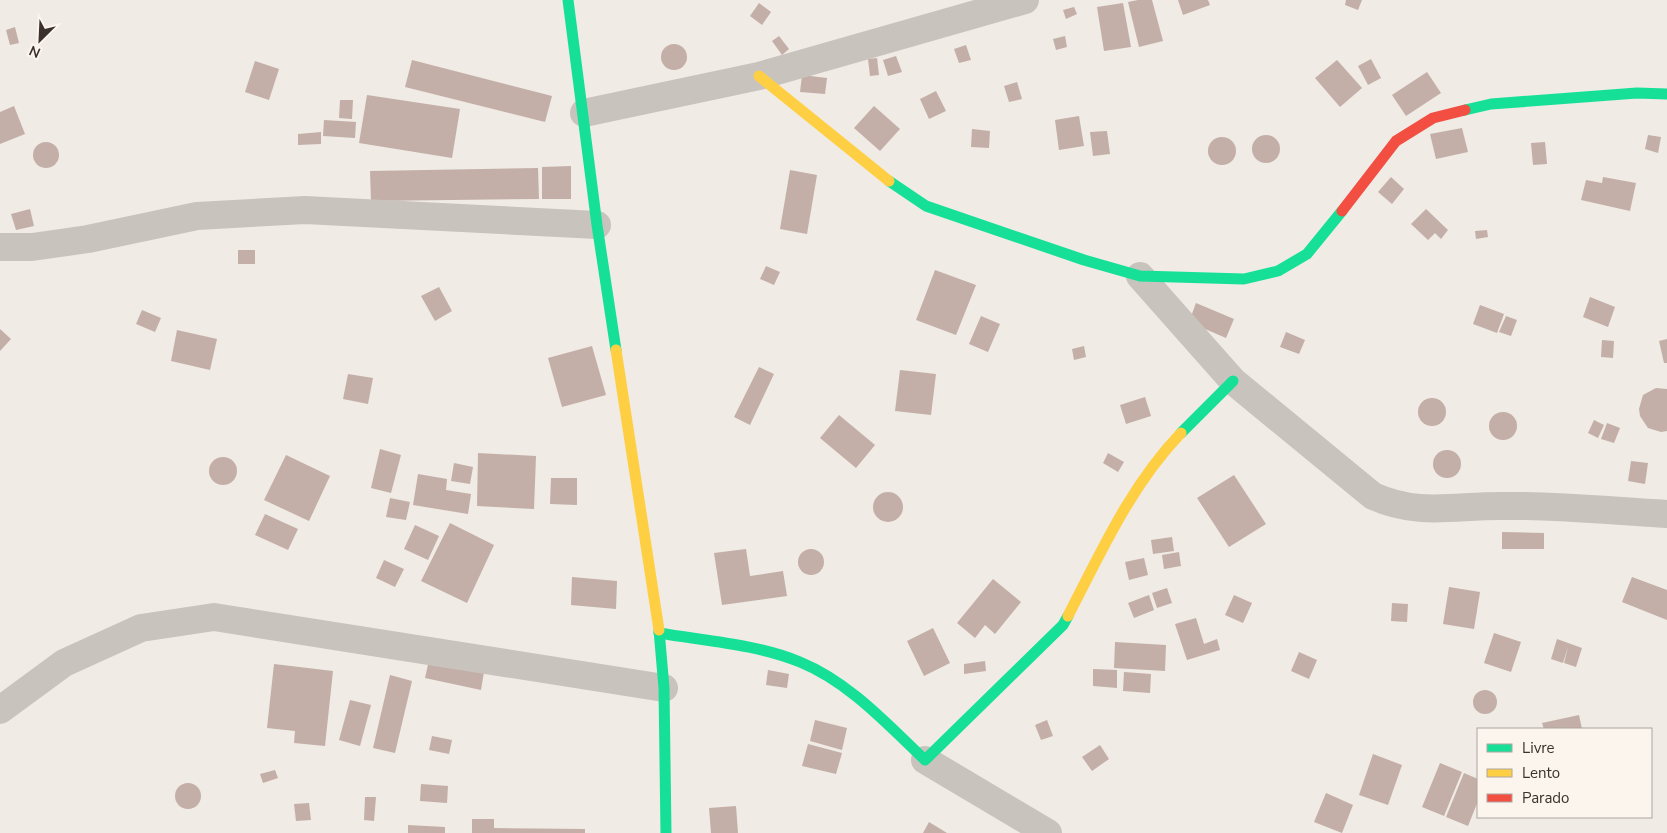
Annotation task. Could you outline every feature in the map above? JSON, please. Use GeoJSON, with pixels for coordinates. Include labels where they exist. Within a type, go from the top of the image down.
{"type":"FeatureCollection","features":[{"type":"Feature","properties":{"kind":"street"},"geometry":{"type":"LineString","coordinates":[[568,0],[584,112],[597,225],[659,633],[664,688],[666,833]]}},
{"type":"Feature","properties":{"kind":"street"},"geometry":{"type":"LineString","coordinates":[[584,112],[759,76],[1024,0]]}},
{"type":"Feature","properties":{"kind":"street"},"geometry":{"type":"LineString","coordinates":[[759,76],[900,190],[926,206],[1084,260],[1140,276],[1244,279],[1278,270],[1307,254],[1360,190],[1396,140],[1433,118],[1491,104],[1637,93],[1667,94]]}},
{"type":"Feature","properties":{"kind":"street"},"geometry":{"type":"LineString","coordinates":[[0,247],[32,247],[88,239],[197,216],[305,210],[597,225]]}},
{"type":"Feature","properties":{"kind":"street"},"geometry":{"type":"LineString","coordinates":[[1140,276],[1233,381],[1373,496],[1393,506],[1416,509],[1501,506],[1667,514]]}},
{"type":"Feature","properties":{"kind":"street"},"geometry":{"type":"LineString","coordinates":[[925,760],[1063,625],[1126,504],[1169,446],[1233,381]]}},
{"type":"Feature","properties":{"kind":"street"},"geometry":{"type":"LineString","coordinates":[[0,710],[64,664],[141,628],[214,617],[664,688]]}},
{"type":"Feature","properties":{"kind":"street"},"geometry":{"type":"LineString","coordinates":[[659,633],[779,655],[824,674],[859,698],[925,760],[1048,833]]}},
{"type":"Feature","properties":{"kind":"building"},"geometry":{"type":"Polygon","coordinates":[[[1152,0],[1163,41],[1139,47],[1128,2],[1152,0]]]}},
{"type":"Feature","properties":{"kind":"building"},"geometry":{"type":"Polygon","coordinates":[[[1178,0],[1208,0],[1210,5],[1183,15],[1178,0]]]}},
{"type":"Feature","properties":{"kind":"building"},"geometry":{"type":"Polygon","coordinates":[[[1346,0],[1362,0],[1358,10],[1345,5],[1346,0]]]}},
{"type":"Feature","properties":{"kind":"building"},"geometry":{"type":"Polygon","coordinates":[[[759,3],[771,12],[762,25],[750,16],[759,3]]]}},
{"type":"Feature","properties":{"kind":"building"},"geometry":{"type":"Polygon","coordinates":[[[1123,3],[1131,47],[1104,51],[1097,7],[1123,3]]]}},
{"type":"Feature","properties":{"kind":"building"},"geometry":{"type":"Polygon","coordinates":[[[1074,7],[1077,14],[1066,19],[1063,10],[1074,7]]]}},
{"type":"Feature","properties":{"kind":"building"},"geometry":{"type":"Polygon","coordinates":[[[15,27],[19,43],[10,45],[6,30],[15,27]]]}},
{"type":"Feature","properties":{"kind":"building"},"geometry":{"type":"Polygon","coordinates":[[[779,36],[789,49],[782,55],[772,41],[779,36]]]}},
{"type":"Feature","properties":{"kind":"building"},"geometry":{"type":"Polygon","coordinates":[[[1065,36],[1067,47],[1056,50],[1053,39],[1065,36]]]}},
{"type":"Feature","properties":{"kind":"building"},"geometry":{"type":"Polygon","coordinates":[[[674,44],[683,48],[687,57],[683,66],[674,70],[665,66],[661,57],[665,48],[674,44]]]}},
{"type":"Feature","properties":{"kind":"building"},"geometry":{"type":"Polygon","coordinates":[[[966,45],[971,60],[959,63],[954,49],[966,45]]]}},
{"type":"Feature","properties":{"kind":"building"},"geometry":{"type":"Polygon","coordinates":[[[896,56],[902,72],[888,76],[883,60],[896,56]]]}},
{"type":"Feature","properties":{"kind":"building"},"geometry":{"type":"Polygon","coordinates":[[[877,58],[879,75],[870,76],[868,59],[877,58]]]}},
{"type":"Feature","properties":{"kind":"building"},"geometry":{"type":"Polygon","coordinates":[[[1371,59],[1381,78],[1368,85],[1358,66],[1371,59]]]}},
{"type":"Feature","properties":{"kind":"building"},"geometry":{"type":"Polygon","coordinates":[[[412,60],[552,96],[545,122],[405,87],[412,60]]]}},
{"type":"Feature","properties":{"kind":"building"},"geometry":{"type":"Polygon","coordinates":[[[1337,60],[1362,88],[1340,107],[1315,78],[1337,60]]]}},
{"type":"Feature","properties":{"kind":"building"},"geometry":{"type":"Polygon","coordinates":[[[255,61],[279,69],[269,100],[245,92],[255,61]]]}},
{"type":"Feature","properties":{"kind":"building"},"geometry":{"type":"Polygon","coordinates":[[[1427,72],[1441,93],[1406,116],[1392,95],[1427,72]]]}},
{"type":"Feature","properties":{"kind":"building"},"geometry":{"type":"Polygon","coordinates":[[[802,75],[827,78],[825,94],[800,92],[802,75]]]}},
{"type":"Feature","properties":{"kind":"building"},"geometry":{"type":"Polygon","coordinates":[[[1017,82],[1022,99],[1009,102],[1004,86],[1017,82]]]}},
{"type":"Feature","properties":{"kind":"building"},"geometry":{"type":"Polygon","coordinates":[[[936,91],[946,111],[929,119],[920,99],[936,91]]]}},
{"type":"Feature","properties":{"kind":"building"},"geometry":{"type":"Polygon","coordinates":[[[367,95],[460,109],[452,158],[359,143],[367,95]]]}},
{"type":"Feature","properties":{"kind":"building"},"geometry":{"type":"Polygon","coordinates":[[[340,100],[353,100],[352,119],[339,118],[340,100]]]}},
{"type":"Feature","properties":{"kind":"building"},"geometry":{"type":"Polygon","coordinates":[[[14,106],[25,134],[0,144],[0,112],[14,106]]]}},
{"type":"Feature","properties":{"kind":"building"},"geometry":{"type":"Polygon","coordinates":[[[874,106],[900,129],[880,151],[854,128],[874,106]]]}},
{"type":"Feature","properties":{"kind":"building"},"geometry":{"type":"Polygon","coordinates":[[[1079,116],[1084,146],[1059,150],[1055,120],[1079,116]]]}},
{"type":"Feature","properties":{"kind":"building"},"geometry":{"type":"Polygon","coordinates":[[[324,120],[356,122],[355,138],[323,136],[324,120]]]}},
{"type":"Feature","properties":{"kind":"building"},"geometry":{"type":"Polygon","coordinates":[[[1462,128],[1468,152],[1436,159],[1430,134],[1462,128]]]}},
{"type":"Feature","properties":{"kind":"building"},"geometry":{"type":"Polygon","coordinates":[[[972,129],[990,131],[989,148],[971,147],[972,129]]]}},
{"type":"Feature","properties":{"kind":"building"},"geometry":{"type":"Polygon","coordinates":[[[1107,131],[1110,154],[1093,156],[1090,132],[1107,131]]]}},
{"type":"Feature","properties":{"kind":"building"},"geometry":{"type":"Polygon","coordinates":[[[321,132],[321,144],[298,145],[298,134],[321,132]]]}},
{"type":"Feature","properties":{"kind":"building"},"geometry":{"type":"Polygon","coordinates":[[[1266,135],[1276,139],[1280,149],[1276,159],[1266,163],[1256,159],[1252,149],[1256,139],[1266,135]]]}},
{"type":"Feature","properties":{"kind":"building"},"geometry":{"type":"Polygon","coordinates":[[[1648,135],[1661,137],[1658,153],[1645,149],[1648,135]]]}},
{"type":"Feature","properties":{"kind":"building"},"geometry":{"type":"Polygon","coordinates":[[[1222,137],[1232,141],[1236,151],[1232,161],[1222,165],[1212,161],[1208,151],[1212,141],[1222,137]]]}},
{"type":"Feature","properties":{"kind":"building"},"geometry":{"type":"Polygon","coordinates":[[[46,142],[55,146],[59,155],[55,164],[46,168],[37,164],[33,155],[37,146],[46,142]]]}},
{"type":"Feature","properties":{"kind":"building"},"geometry":{"type":"Polygon","coordinates":[[[1545,142],[1547,164],[1533,165],[1531,143],[1545,142]]]}},
{"type":"Feature","properties":{"kind":"building"},"geometry":{"type":"Polygon","coordinates":[[[571,166],[571,199],[542,199],[542,167],[571,166]]]}},
{"type":"Feature","properties":{"kind":"building"},"geometry":{"type":"Polygon","coordinates":[[[538,168],[539,199],[371,201],[370,171],[538,168]]]}},
{"type":"Feature","properties":{"kind":"building"},"geometry":{"type":"Polygon","coordinates":[[[790,170],[817,175],[807,234],[780,229],[790,170]]]}},
{"type":"Feature","properties":{"kind":"building"},"geometry":{"type":"Polygon","coordinates":[[[1391,177],[1404,189],[1392,204],[1378,192],[1391,177]]]}},
{"type":"Feature","properties":{"kind":"building"},"geometry":{"type":"Polygon","coordinates":[[[1603,177],[1636,183],[1630,211],[1581,200],[1586,180],[1602,183],[1603,177]]]}},
{"type":"Feature","properties":{"kind":"building"},"geometry":{"type":"Polygon","coordinates":[[[30,209],[34,226],[16,230],[11,214],[30,209]]]}},
{"type":"Feature","properties":{"kind":"building"},"geometry":{"type":"Polygon","coordinates":[[[1426,209],[1448,230],[1441,239],[1435,233],[1428,240],[1411,224],[1426,209]]]}},
{"type":"Feature","properties":{"kind":"building"},"geometry":{"type":"Polygon","coordinates":[[[1487,230],[1488,237],[1476,239],[1475,231],[1487,230]]]}},
{"type":"Feature","properties":{"kind":"building"},"geometry":{"type":"Polygon","coordinates":[[[238,250],[255,250],[255,264],[238,264],[238,250]]]}},
{"type":"Feature","properties":{"kind":"building"},"geometry":{"type":"Polygon","coordinates":[[[766,266],[780,272],[774,285],[760,279],[766,266]]]}},
{"type":"Feature","properties":{"kind":"building"},"geometry":{"type":"Polygon","coordinates":[[[935,270],[976,285],[956,335],[916,320],[935,270]]]}},
{"type":"Feature","properties":{"kind":"building"},"geometry":{"type":"Polygon","coordinates":[[[439,287],[452,311],[435,321],[421,296],[439,287]]]}},
{"type":"Feature","properties":{"kind":"building"},"geometry":{"type":"Polygon","coordinates":[[[1590,297],[1615,307],[1608,327],[1583,317],[1590,297]]]}},
{"type":"Feature","properties":{"kind":"building"},"geometry":{"type":"Polygon","coordinates":[[[1196,303],[1234,319],[1226,338],[1189,322],[1196,303]]]}},
{"type":"Feature","properties":{"kind":"building"},"geometry":{"type":"Polygon","coordinates":[[[1480,305],[1504,314],[1497,333],[1473,324],[1480,305]]]}},
{"type":"Feature","properties":{"kind":"building"},"geometry":{"type":"Polygon","coordinates":[[[142,310],[161,318],[155,332],[136,324],[142,310]]]}},
{"type":"Feature","properties":{"kind":"building"},"geometry":{"type":"Polygon","coordinates":[[[981,316],[1000,324],[988,352],[969,344],[981,316]]]}},
{"type":"Feature","properties":{"kind":"building"},"geometry":{"type":"Polygon","coordinates":[[[1506,316],[1517,320],[1511,336],[1499,332],[1506,316]]]}},
{"type":"Feature","properties":{"kind":"building"},"geometry":{"type":"Polygon","coordinates":[[[0,329],[11,339],[0,351],[0,329]]]}},
{"type":"Feature","properties":{"kind":"building"},"geometry":{"type":"Polygon","coordinates":[[[177,330],[217,339],[210,370],[171,361],[177,330]]]}},
{"type":"Feature","properties":{"kind":"building"},"geometry":{"type":"Polygon","coordinates":[[[1286,332],[1305,340],[1299,354],[1280,347],[1286,332]]]}},
{"type":"Feature","properties":{"kind":"building"},"geometry":{"type":"Polygon","coordinates":[[[1667,339],[1667,363],[1664,363],[1659,341],[1667,339]]]}},
{"type":"Feature","properties":{"kind":"building"},"geometry":{"type":"Polygon","coordinates":[[[1602,340],[1614,341],[1613,358],[1601,357],[1602,340]]]}},
{"type":"Feature","properties":{"kind":"building"},"geometry":{"type":"Polygon","coordinates":[[[592,346],[606,395],[562,407],[548,358],[592,346]]]}},
{"type":"Feature","properties":{"kind":"building"},"geometry":{"type":"Polygon","coordinates":[[[1084,346],[1086,357],[1074,360],[1072,349],[1084,346]]]}},
{"type":"Feature","properties":{"kind":"building"},"geometry":{"type":"Polygon","coordinates":[[[759,367],[774,374],[750,425],[734,417],[759,367]]]}},
{"type":"Feature","properties":{"kind":"building"},"geometry":{"type":"Polygon","coordinates":[[[900,370],[936,374],[931,415],[895,411],[900,370]]]}},
{"type":"Feature","properties":{"kind":"building"},"geometry":{"type":"Polygon","coordinates":[[[348,374],[373,378],[368,404],[343,399],[348,374]]]}},
{"type":"Feature","properties":{"kind":"building"},"geometry":{"type":"Polygon","coordinates":[[[1656,388],[1667,389],[1667,431],[1661,432],[1648,428],[1640,416],[1639,409],[1643,395],[1656,388]]]}},
{"type":"Feature","properties":{"kind":"building"},"geometry":{"type":"Polygon","coordinates":[[[1145,397],[1151,416],[1126,424],[1120,405],[1145,397]]]}},
{"type":"Feature","properties":{"kind":"building"},"geometry":{"type":"Polygon","coordinates":[[[1432,398],[1442,402],[1446,412],[1442,422],[1432,426],[1422,422],[1418,412],[1422,402],[1432,398]]]}},
{"type":"Feature","properties":{"kind":"building"},"geometry":{"type":"Polygon","coordinates":[[[1503,412],[1513,416],[1517,426],[1513,436],[1503,440],[1493,436],[1489,426],[1493,416],[1503,412]]]}},
{"type":"Feature","properties":{"kind":"building"},"geometry":{"type":"Polygon","coordinates":[[[839,415],[875,445],[856,468],[820,438],[839,415]]]}},
{"type":"Feature","properties":{"kind":"building"},"geometry":{"type":"Polygon","coordinates":[[[1594,420],[1604,425],[1598,438],[1588,433],[1594,420]]]}},
{"type":"Feature","properties":{"kind":"building"},"geometry":{"type":"Polygon","coordinates":[[[1607,423],[1620,428],[1614,443],[1601,439],[1607,423]]]}},
{"type":"Feature","properties":{"kind":"building"},"geometry":{"type":"Polygon","coordinates":[[[380,449],[401,455],[391,493],[371,488],[380,449]]]}},
{"type":"Feature","properties":{"kind":"building"},"geometry":{"type":"Polygon","coordinates":[[[1447,450],[1457,454],[1461,464],[1457,474],[1447,478],[1437,474],[1433,464],[1437,454],[1447,450]]]}},
{"type":"Feature","properties":{"kind":"building"},"geometry":{"type":"Polygon","coordinates":[[[478,453],[536,456],[534,509],[477,506],[478,453]]]}},
{"type":"Feature","properties":{"kind":"building"},"geometry":{"type":"Polygon","coordinates":[[[1108,453],[1124,462],[1118,472],[1103,463],[1108,453]]]}},
{"type":"Feature","properties":{"kind":"building"},"geometry":{"type":"Polygon","coordinates":[[[286,455],[330,476],[309,521],[264,500],[286,455]]]}},
{"type":"Feature","properties":{"kind":"building"},"geometry":{"type":"Polygon","coordinates":[[[223,457],[233,461],[237,471],[233,481],[223,485],[213,481],[209,471],[213,461],[223,457]]]}},
{"type":"Feature","properties":{"kind":"building"},"geometry":{"type":"Polygon","coordinates":[[[1631,461],[1648,463],[1645,484],[1628,481],[1631,461]]]}},
{"type":"Feature","properties":{"kind":"building"},"geometry":{"type":"Polygon","coordinates":[[[454,463],[473,467],[470,484],[451,481],[454,463]]]}},
{"type":"Feature","properties":{"kind":"building"},"geometry":{"type":"Polygon","coordinates":[[[418,474],[447,479],[446,490],[471,494],[468,514],[413,505],[418,474]]]}},
{"type":"Feature","properties":{"kind":"building"},"geometry":{"type":"Polygon","coordinates":[[[1234,475],[1266,524],[1229,547],[1197,498],[1234,475]]]}},
{"type":"Feature","properties":{"kind":"building"},"geometry":{"type":"Polygon","coordinates":[[[551,478],[577,478],[577,505],[550,504],[551,478]]]}},
{"type":"Feature","properties":{"kind":"building"},"geometry":{"type":"Polygon","coordinates":[[[888,492],[899,496],[903,507],[899,518],[888,522],[877,518],[873,507],[877,496],[888,492]]]}},
{"type":"Feature","properties":{"kind":"building"},"geometry":{"type":"Polygon","coordinates":[[[390,498],[410,502],[406,520],[386,517],[390,498]]]}},
{"type":"Feature","properties":{"kind":"building"},"geometry":{"type":"Polygon","coordinates":[[[265,514],[298,529],[288,550],[255,535],[265,514]]]}},
{"type":"Feature","properties":{"kind":"building"},"geometry":{"type":"Polygon","coordinates":[[[450,523],[494,545],[467,603],[421,581],[450,523]]]}},
{"type":"Feature","properties":{"kind":"building"},"geometry":{"type":"Polygon","coordinates":[[[415,525],[439,536],[428,560],[404,549],[415,525]]]}},
{"type":"Feature","properties":{"kind":"building"},"geometry":{"type":"Polygon","coordinates":[[[1502,532],[1544,533],[1544,549],[1502,549],[1502,532]]]}},
{"type":"Feature","properties":{"kind":"building"},"geometry":{"type":"Polygon","coordinates":[[[1172,537],[1174,551],[1153,554],[1151,540],[1172,537]]]}},
{"type":"Feature","properties":{"kind":"building"},"geometry":{"type":"Polygon","coordinates":[[[746,549],[750,576],[783,571],[787,596],[722,605],[714,553],[746,549]]]}},
{"type":"Feature","properties":{"kind":"building"},"geometry":{"type":"Polygon","coordinates":[[[811,549],[820,553],[824,562],[820,571],[811,575],[802,571],[798,562],[802,553],[811,549]]]}},
{"type":"Feature","properties":{"kind":"building"},"geometry":{"type":"Polygon","coordinates":[[[1179,552],[1181,566],[1164,569],[1162,555],[1179,552]]]}},
{"type":"Feature","properties":{"kind":"building"},"geometry":{"type":"Polygon","coordinates":[[[1144,558],[1148,575],[1129,580],[1125,562],[1144,558]]]}},
{"type":"Feature","properties":{"kind":"building"},"geometry":{"type":"Polygon","coordinates":[[[384,560],[404,569],[395,587],[376,578],[384,560]]]}},
{"type":"Feature","properties":{"kind":"building"},"geometry":{"type":"Polygon","coordinates":[[[572,577],[617,581],[616,609],[571,605],[572,577]]]}},
{"type":"Feature","properties":{"kind":"building"},"geometry":{"type":"Polygon","coordinates":[[[1632,577],[1667,590],[1667,620],[1622,602],[1632,577]]]}},
{"type":"Feature","properties":{"kind":"building"},"geometry":{"type":"Polygon","coordinates":[[[993,579],[1021,602],[995,634],[985,625],[975,638],[957,623],[993,579]]]}},
{"type":"Feature","properties":{"kind":"building"},"geometry":{"type":"Polygon","coordinates":[[[1449,587],[1480,592],[1474,629],[1443,624],[1449,587]]]}},
{"type":"Feature","properties":{"kind":"building"},"geometry":{"type":"Polygon","coordinates":[[[1167,588],[1172,603],[1157,608],[1152,593],[1167,588]]]}},
{"type":"Feature","properties":{"kind":"building"},"geometry":{"type":"Polygon","coordinates":[[[1149,595],[1154,610],[1134,618],[1128,603],[1149,595]]]}},
{"type":"Feature","properties":{"kind":"building"},"geometry":{"type":"Polygon","coordinates":[[[1234,595],[1252,603],[1243,623],[1225,615],[1234,595]]]}},
{"type":"Feature","properties":{"kind":"building"},"geometry":{"type":"Polygon","coordinates":[[[1392,603],[1408,604],[1407,622],[1391,621],[1392,603]]]}},
{"type":"Feature","properties":{"kind":"building"},"geometry":{"type":"Polygon","coordinates":[[[1196,618],[1204,644],[1217,639],[1220,650],[1187,660],[1175,624],[1196,618]]]}},
{"type":"Feature","properties":{"kind":"building"},"geometry":{"type":"Polygon","coordinates":[[[933,628],[950,663],[924,676],[907,641],[933,628]]]}},
{"type":"Feature","properties":{"kind":"building"},"geometry":{"type":"Polygon","coordinates":[[[1494,633],[1521,642],[1511,672],[1484,663],[1494,633]]]}},
{"type":"Feature","properties":{"kind":"building"},"geometry":{"type":"Polygon","coordinates":[[[1557,639],[1582,648],[1576,667],[1564,663],[1568,647],[1563,663],[1551,659],[1557,639]]]}},
{"type":"Feature","properties":{"kind":"building"},"geometry":{"type":"Polygon","coordinates":[[[1115,642],[1166,645],[1165,671],[1114,668],[1115,642]]]}},
{"type":"Feature","properties":{"kind":"building"},"geometry":{"type":"Polygon","coordinates":[[[1299,652],[1317,660],[1309,679],[1291,671],[1299,652]]]}},
{"type":"Feature","properties":{"kind":"building"},"geometry":{"type":"Polygon","coordinates":[[[429,660],[484,672],[481,690],[425,678],[429,660]]]}},
{"type":"Feature","properties":{"kind":"building"},"geometry":{"type":"Polygon","coordinates":[[[985,661],[986,671],[964,674],[964,664],[985,661]]]}},
{"type":"Feature","properties":{"kind":"building"},"geometry":{"type":"Polygon","coordinates":[[[274,664],[333,671],[325,746],[294,743],[295,731],[267,728],[274,664]]]}},
{"type":"Feature","properties":{"kind":"building"},"geometry":{"type":"Polygon","coordinates":[[[1093,669],[1117,670],[1117,688],[1093,686],[1093,669]]]}},
{"type":"Feature","properties":{"kind":"building"},"geometry":{"type":"Polygon","coordinates":[[[768,670],[789,674],[787,688],[766,685],[768,670]]]}},
{"type":"Feature","properties":{"kind":"building"},"geometry":{"type":"Polygon","coordinates":[[[1124,672],[1151,674],[1150,693],[1123,691],[1124,672]]]}},
{"type":"Feature","properties":{"kind":"building"},"geometry":{"type":"Polygon","coordinates":[[[390,675],[412,681],[395,753],[373,748],[390,675]]]}},
{"type":"Feature","properties":{"kind":"building"},"geometry":{"type":"Polygon","coordinates":[[[1485,690],[1490,691],[1496,697],[1496,707],[1490,713],[1485,714],[1480,713],[1474,707],[1473,702],[1474,697],[1480,691],[1485,690]]]}},
{"type":"Feature","properties":{"kind":"building"},"geometry":{"type":"Polygon","coordinates":[[[350,700],[371,705],[360,746],[339,740],[350,700]]]}},
{"type":"Feature","properties":{"kind":"building"},"geometry":{"type":"Polygon","coordinates":[[[1579,715],[1582,728],[1544,728],[1542,723],[1579,715]]]}},
{"type":"Feature","properties":{"kind":"building"},"geometry":{"type":"Polygon","coordinates":[[[815,720],[847,728],[842,750],[810,741],[815,720]]]}},
{"type":"Feature","properties":{"kind":"building"},"geometry":{"type":"Polygon","coordinates":[[[1047,720],[1053,736],[1041,740],[1035,725],[1047,720]]]}},
{"type":"Feature","properties":{"kind":"building"},"geometry":{"type":"Polygon","coordinates":[[[432,736],[452,740],[449,754],[429,750],[432,736]]]}},
{"type":"Feature","properties":{"kind":"building"},"geometry":{"type":"Polygon","coordinates":[[[808,744],[842,753],[836,774],[802,766],[808,744]]]}},
{"type":"Feature","properties":{"kind":"building"},"geometry":{"type":"Polygon","coordinates":[[[1100,745],[1109,759],[1092,771],[1082,757],[1100,745]]]}},
{"type":"Feature","properties":{"kind":"building"},"geometry":{"type":"Polygon","coordinates":[[[1373,754],[1402,765],[1388,805],[1359,795],[1373,754]]]}},
{"type":"Feature","properties":{"kind":"building"},"geometry":{"type":"Polygon","coordinates":[[[1440,763],[1462,772],[1444,816],[1422,807],[1440,763]]]}},
{"type":"Feature","properties":{"kind":"building"},"geometry":{"type":"Polygon","coordinates":[[[275,770],[278,778],[263,783],[260,774],[275,770]]]}},
{"type":"Feature","properties":{"kind":"building"},"geometry":{"type":"Polygon","coordinates":[[[1464,773],[1477,779],[1477,804],[1468,826],[1446,817],[1464,773]]]}},
{"type":"Feature","properties":{"kind":"building"},"geometry":{"type":"Polygon","coordinates":[[[188,783],[197,787],[201,796],[197,805],[188,809],[179,805],[175,796],[179,787],[188,783]]]}},
{"type":"Feature","properties":{"kind":"building"},"geometry":{"type":"Polygon","coordinates":[[[421,784],[448,786],[447,803],[420,801],[421,784]]]}},
{"type":"Feature","properties":{"kind":"building"},"geometry":{"type":"Polygon","coordinates":[[[1326,793],[1353,805],[1342,833],[1314,822],[1326,793]]]}},
{"type":"Feature","properties":{"kind":"building"},"geometry":{"type":"Polygon","coordinates":[[[365,797],[376,797],[374,821],[364,820],[365,797]]]}},
{"type":"Feature","properties":{"kind":"building"},"geometry":{"type":"Polygon","coordinates":[[[309,803],[311,820],[296,821],[294,804],[309,803]]]}},
{"type":"Feature","properties":{"kind":"building"},"geometry":{"type":"Polygon","coordinates":[[[736,806],[738,833],[711,833],[709,808],[736,806]]]}},
{"type":"Feature","properties":{"kind":"building"},"geometry":{"type":"Polygon","coordinates":[[[472,819],[494,819],[494,828],[585,829],[585,833],[472,833],[472,819]]]}},
{"type":"Feature","properties":{"kind":"building"},"geometry":{"type":"Polygon","coordinates":[[[929,822],[947,833],[923,833],[929,822]]]}},
{"type":"Feature","properties":{"kind":"building"},"geometry":{"type":"Polygon","coordinates":[[[408,825],[445,827],[445,833],[408,833],[408,825]]]}},
{"type":"Feature","properties":{"kind":"traffic: fast"},"geometry":{"type":"LineString","coordinates":[[568,0],[597,225],[616,350]]}},
{"type":"Feature","properties":{"kind":"traffic: fast"},"geometry":{"type":"LineString","coordinates":[[1465,110],[1491,104],[1637,93],[1667,94]]}},
{"type":"Feature","properties":{"kind":"traffic: fast"},"geometry":{"type":"LineString","coordinates":[[889,181],[926,206],[1084,260],[1140,276],[1244,279],[1278,271],[1307,254],[1342,211]]}},
{"type":"Feature","properties":{"kind":"traffic: fast"},"geometry":{"type":"LineString","coordinates":[[1181,433],[1233,381]]}},
{"type":"Feature","properties":{"kind":"traffic: fast"},"geometry":{"type":"LineString","coordinates":[[659,633],[766,651],[818,670],[867,705],[925,760],[1063,625],[1068,616]]}},
{"type":"Feature","properties":{"kind":"traffic: fast"},"geometry":{"type":"LineString","coordinates":[[659,630],[664,688],[666,833]]}},
{"type":"Feature","properties":{"kind":"traffic: slow"},"geometry":{"type":"LineString","coordinates":[[759,76],[889,181]]}},
{"type":"Feature","properties":{"kind":"traffic: slow"},"geometry":{"type":"LineString","coordinates":[[616,350],[659,630]]}},
{"type":"Feature","properties":{"kind":"traffic: slow"},"geometry":{"type":"LineString","coordinates":[[1068,616],[1105,544],[1132,497],[1163,453],[1181,433]]}},
{"type":"Feature","properties":{"kind":"traffic: jam"},"geometry":{"type":"LineString","coordinates":[[1342,211],[1396,141],[1433,118],[1465,110]]}}]}
